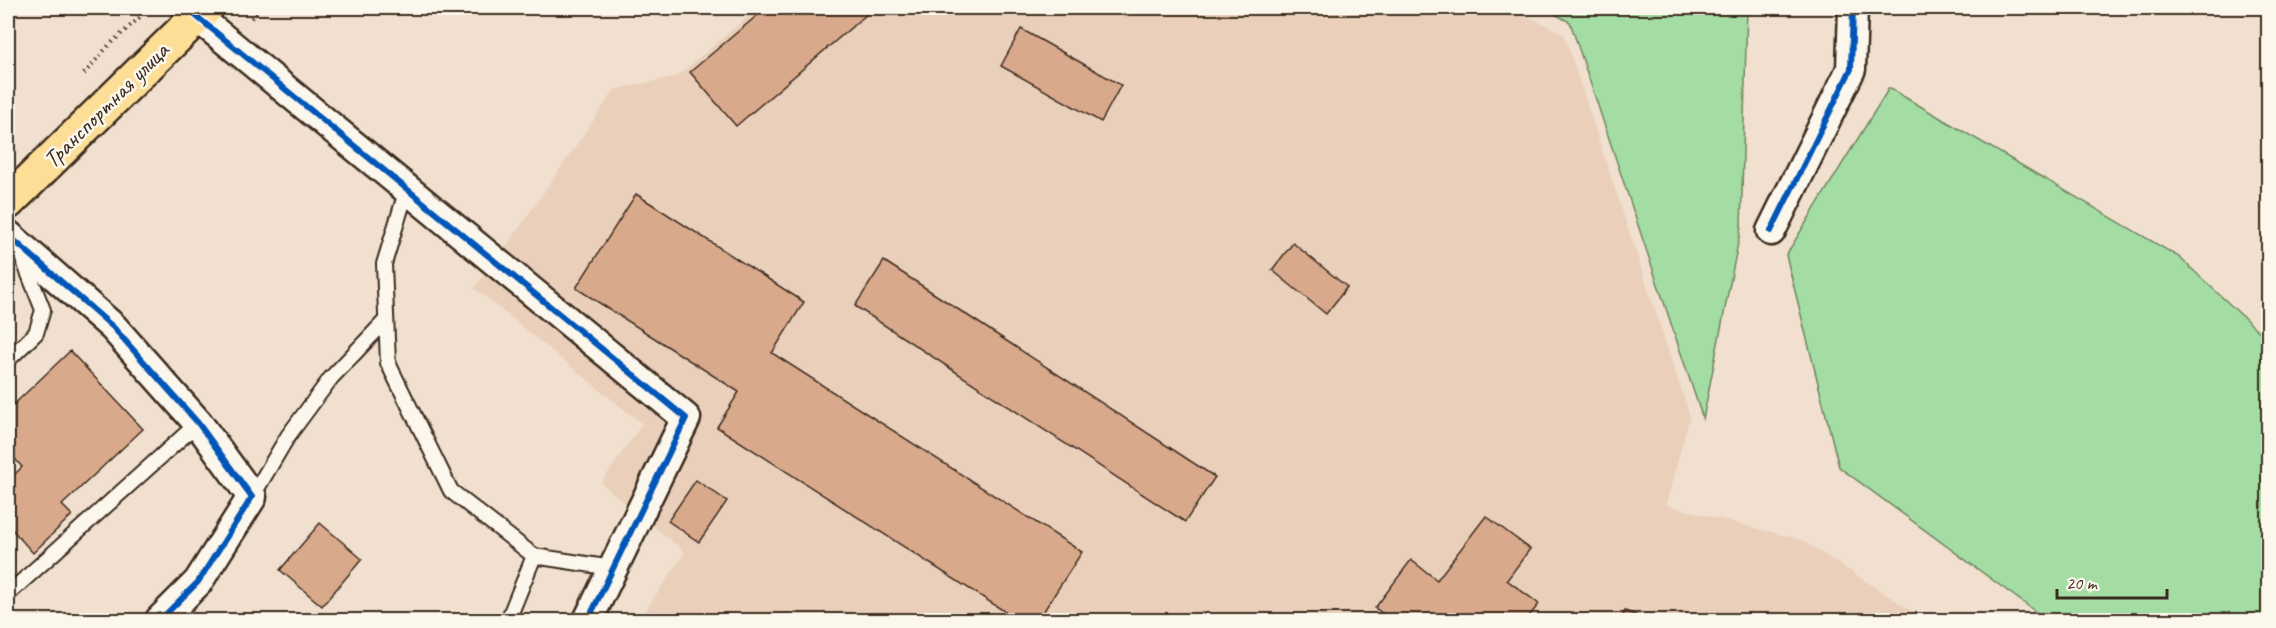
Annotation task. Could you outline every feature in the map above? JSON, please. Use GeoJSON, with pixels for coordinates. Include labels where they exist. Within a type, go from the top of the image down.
{"type":"FeatureCollection","features":[{"type":"Feature","properties":{"kind":"main road","name":"Транспортная улица"},"geometry":{"type":"LineString","coordinates":[[8,202],[201,12]]}},
{"type":"Feature","properties":{"kind":"street"},"geometry":{"type":"LineString","coordinates":[[1771,231],[1851,69],[1853,8]]}},
{"type":"Feature","properties":{"kind":"street"},"geometry":{"type":"LineString","coordinates":[[201,12],[407,189],[686,418],[588,621]]}},
{"type":"Feature","properties":{"kind":"street"},"geometry":{"type":"LineString","coordinates":[[12,239],[113,327],[198,423],[252,497],[198,582],[160,621]]}},
{"type":"Feature","properties":{"kind":"lane"},"geometry":{"type":"LineString","coordinates":[[407,189],[384,264],[388,363],[451,491],[534,556],[612,568]]}},
{"type":"Feature","properties":{"kind":"lane"},"geometry":{"type":"LineString","coordinates":[[8,360],[36,333],[43,310],[12,239]]}},
{"type":"Feature","properties":{"kind":"lane"},"geometry":{"type":"LineString","coordinates":[[252,497],[288,436],[331,378],[386,320]]}},
{"type":"Feature","properties":{"kind":"lane"},"geometry":{"type":"LineString","coordinates":[[8,594],[198,423]]}},
{"type":"Feature","properties":{"kind":"lane"},"geometry":{"type":"LineString","coordinates":[[508,621],[534,556]]}},
{"type":"Feature","properties":{"kind":"shaded area"},"geometry":{"type":"Polygon","coordinates":[[[758,8],[1511,8],[1564,34],[1690,416],[1666,505],[1802,540],[1926,620],[639,620],[685,552],[601,483],[642,424],[474,288],[517,231],[615,89],[676,77],[758,8]]]}},
{"type":"Feature","properties":{"kind":"green space"},"geometry":{"type":"Polygon","coordinates":[[[1543,8],[1747,8],[1741,228],[1703,419],[1570,22],[1543,8]]]}},
{"type":"Feature","properties":{"kind":"green space"},"geometry":{"type":"Polygon","coordinates":[[[1889,88],[2179,257],[2268,340],[2268,620],[2047,620],[1839,467],[1786,255],[1889,88]]]}},
{"type":"Feature","properties":{"kind":"building"},"geometry":{"type":"Polygon","coordinates":[[[766,8],[874,8],[736,126],[690,72],[766,8]]]}},
{"type":"Feature","properties":{"kind":"building"},"geometry":{"type":"Polygon","coordinates":[[[1021,29],[1121,85],[1101,122],[1001,66],[1021,29]]]}},
{"type":"Feature","properties":{"kind":"building"},"geometry":{"type":"Polygon","coordinates":[[[636,194],[804,302],[772,353],[1082,552],[1038,620],[1018,620],[717,427],[739,392],[576,288],[636,194]]]}},
{"type":"Feature","properties":{"kind":"building"},"geometry":{"type":"Polygon","coordinates":[[[1293,243],[1347,287],[1326,314],[1272,270],[1293,243]]]}},
{"type":"Feature","properties":{"kind":"building"},"geometry":{"type":"Polygon","coordinates":[[[884,261],[1215,477],[1185,522],[855,306],[884,261]]]}},
{"type":"Feature","properties":{"kind":"building"},"geometry":{"type":"Polygon","coordinates":[[[70,351],[143,429],[62,505],[72,515],[33,553],[8,525],[8,481],[22,467],[8,451],[8,410],[70,351]]]}},
{"type":"Feature","properties":{"kind":"building"},"geometry":{"type":"Polygon","coordinates":[[[696,480],[727,501],[699,542],[668,521],[696,480]]]}},
{"type":"Feature","properties":{"kind":"building"},"geometry":{"type":"Polygon","coordinates":[[[1486,516],[1530,549],[1507,580],[1539,604],[1526,620],[1392,620],[1375,608],[1411,560],[1437,580],[1486,516]]]}},
{"type":"Feature","properties":{"kind":"building"},"geometry":{"type":"Polygon","coordinates":[[[320,523],[362,559],[322,606],[280,570],[320,523]]]}},
{"type":"Feature","properties":{"kind":"building"},"geometry":{"type":"Polygon","coordinates":[[[1625,611],[1648,620],[1621,620],[1625,611]]]}},
{"type":"Feature","properties":{"kind":"cycle path"},"geometry":{"type":"LineString","coordinates":[[1771,231],[1851,69],[1853,8]]}},
{"type":"Feature","properties":{"kind":"cycle path"},"geometry":{"type":"LineString","coordinates":[[196,16],[686,418],[588,620]]}},
{"type":"Feature","properties":{"kind":"cycle path"},"geometry":{"type":"LineString","coordinates":[[8,235],[113,327],[198,423],[252,497],[198,582],[160,620]]}}]}
